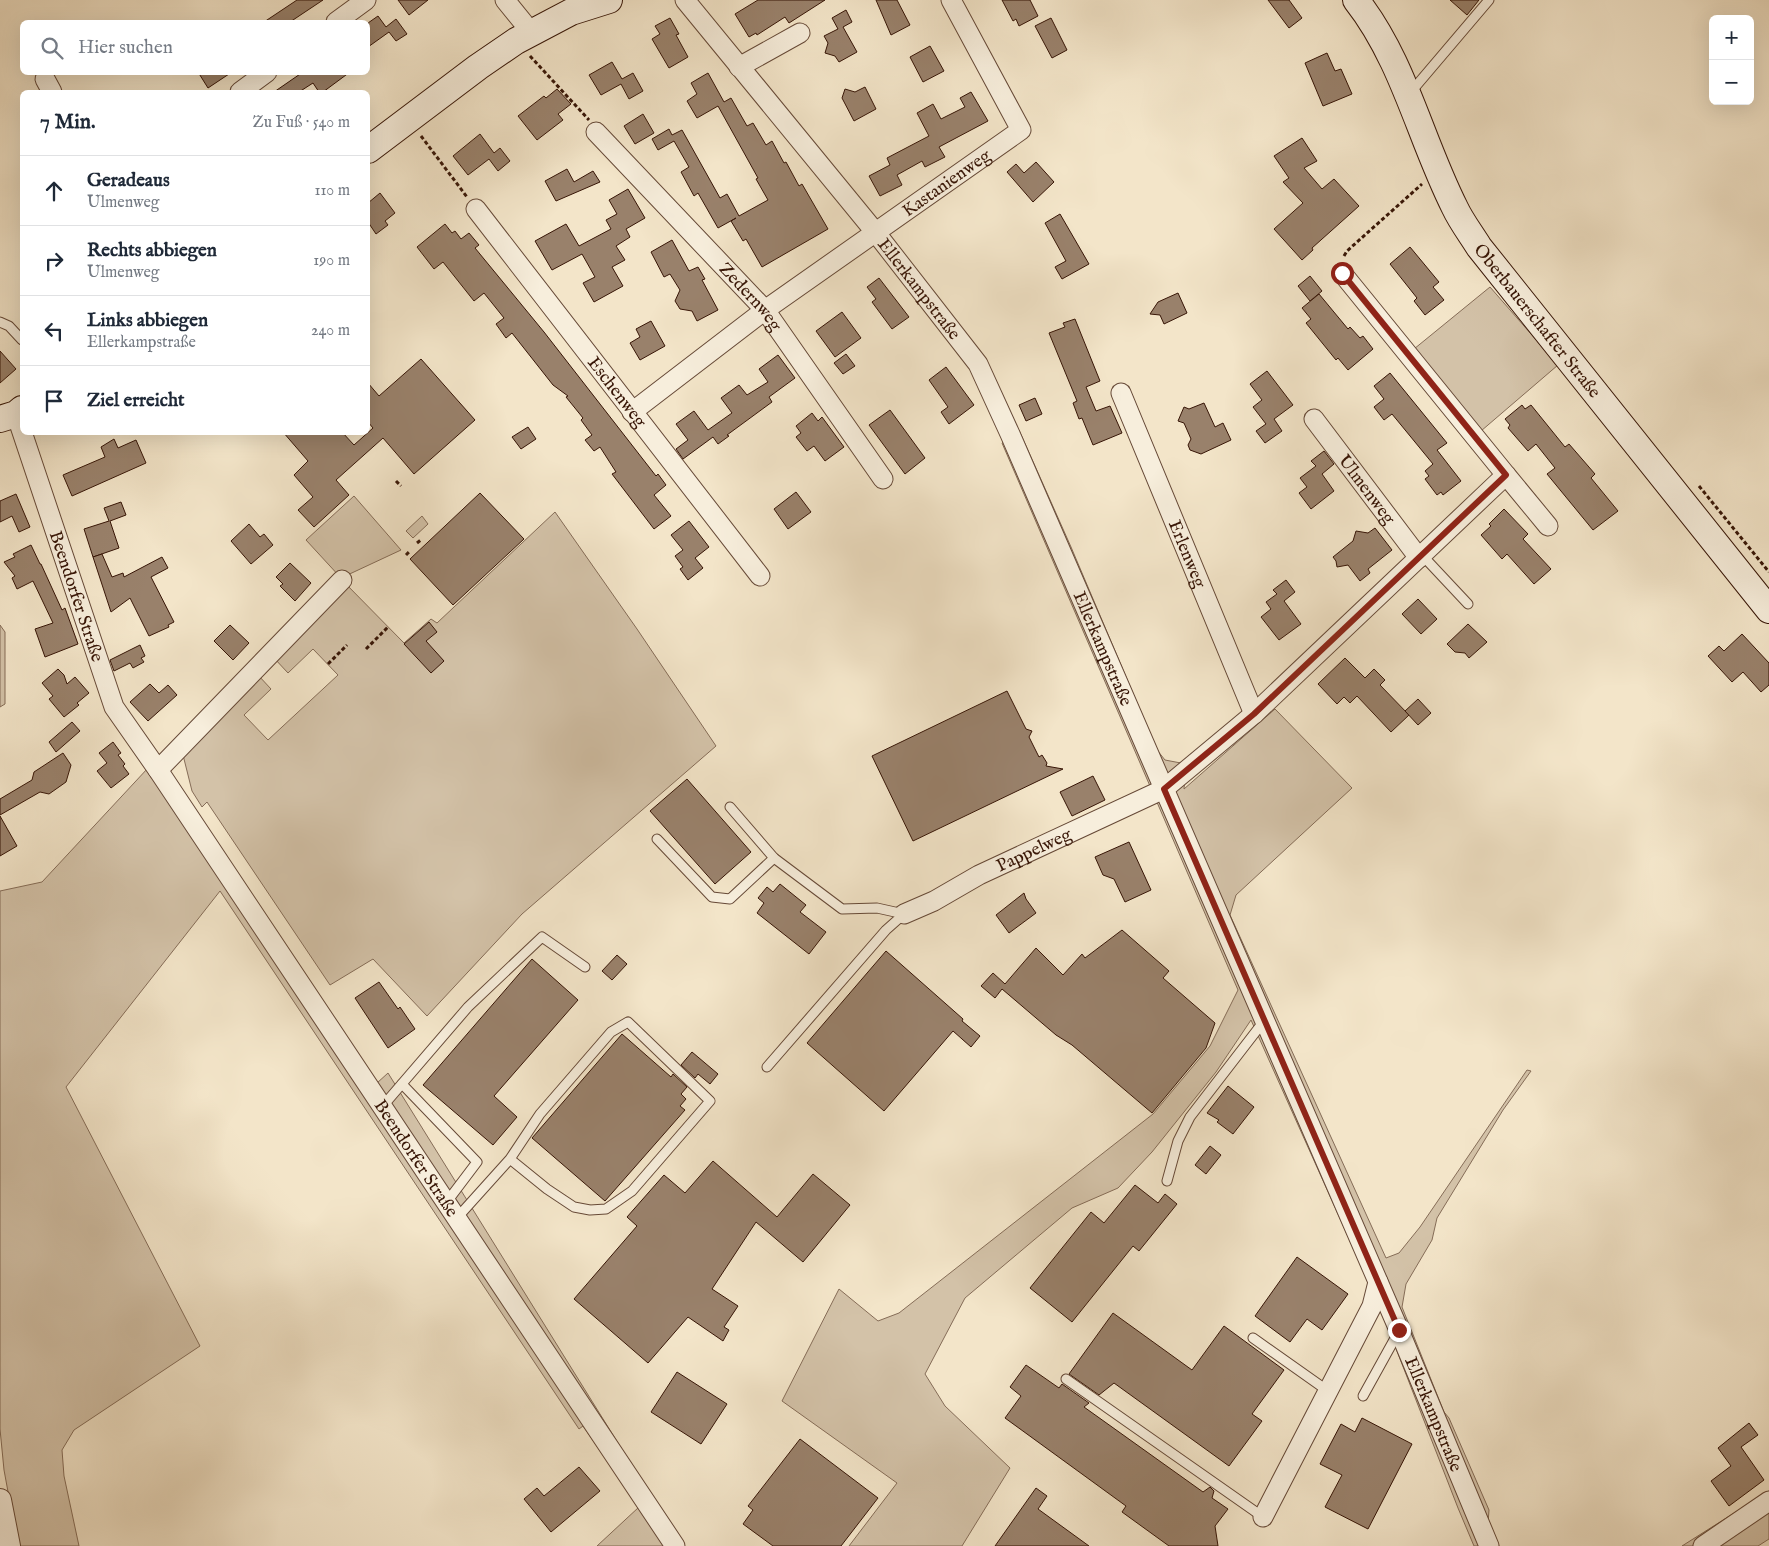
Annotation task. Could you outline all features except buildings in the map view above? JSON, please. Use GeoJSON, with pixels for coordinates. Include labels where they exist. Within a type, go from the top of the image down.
{"type":"FeatureCollection","features":[{"type":"Feature","properties":{"kind":"main road"},"geometry":{"type":"LineString","coordinates":[[370,148],[478,67],[524,36],[571,12],[609,0]]}},
{"type":"Feature","properties":{"kind":"main road","name":"Oberbauerschafter Straße"},"geometry":{"type":"LineString","coordinates":[[1356,0],[1385,43],[1455,208],[1479,247],[1769,610]]}},
{"type":"Feature","properties":{"kind":"street"},"geometry":{"type":"LineString","coordinates":[[339,20],[366,0]]}},
{"type":"Feature","properties":{"kind":"street"},"geometry":{"type":"LineString","coordinates":[[505,0],[524,36]]}},
{"type":"Feature","properties":{"kind":"street","name":"Ellerkampstraße"},"geometry":{"type":"LineString","coordinates":[[685,0],[876,233],[978,364],[1399,1330],[1489,1546]]}},
{"type":"Feature","properties":{"kind":"street","name":"Kastanienweg"},"geometry":{"type":"LineString","coordinates":[[632,412],[765,310],[1021,130],[952,0]]}},
{"type":"Feature","properties":{"kind":"street"},"geometry":{"type":"LineString","coordinates":[[739,66],[800,34]]}},
{"type":"Feature","properties":{"kind":"street"},"geometry":{"type":"LineString","coordinates":[[243,90],[263,75]]}},
{"type":"Feature","properties":{"kind":"street","name":"Zedernweg"},"geometry":{"type":"LineString","coordinates":[[596,132],[765,310],[884,479]]}},
{"type":"Feature","properties":{"kind":"street","name":"Eschenweg"},"geometry":{"type":"LineString","coordinates":[[476,209],[760,576]]}},
{"type":"Feature","properties":{"kind":"street"},"geometry":{"type":"LineString","coordinates":[[1342,273],[1548,526]]}},
{"type":"Feature","properties":{"kind":"street","name":"Erlenweg"},"geometry":{"type":"LineString","coordinates":[[1121,393],[1254,714]]}},
{"type":"Feature","properties":{"kind":"street","name":"Beendorfer Straße"},"geometry":{"type":"LineString","coordinates":[[13,414],[20,434]]}},
{"type":"Feature","properties":{"kind":"street","name":"Ulmenweg"},"geometry":{"type":"LineString","coordinates":[[1314,419],[1421,556]]}},
{"type":"Feature","properties":{"kind":"street","name":"Beendorfer Straße"},"geometry":{"type":"LineString","coordinates":[[20,435],[114,707],[158,770],[456,1220],[675,1546]]}},
{"type":"Feature","properties":{"kind":"street"},"geometry":{"type":"LineString","coordinates":[[1164,789],[1254,714],[1506,475]]}},
{"type":"Feature","properties":{"kind":"street"},"geometry":{"type":"LineString","coordinates":[[158,770],[342,580]]}},
{"type":"Feature","properties":{"kind":"street","name":"Pappelweg"},"geometry":{"type":"LineString","coordinates":[[904,914],[934,902],[979,875],[1164,789]]}},
{"type":"Feature","properties":{"kind":"street"},"geometry":{"type":"LineString","coordinates":[[1263,1517],[1372,1306],[1378,1282]]}},
{"type":"Feature","properties":{"kind":"street"},"geometry":{"type":"LineString","coordinates":[[0,1500],[10,1546]]}},
{"type":"Feature","properties":{"kind":"street"},"geometry":{"type":"LineString","coordinates":[[1702,1546],[1769,1501]]}},
{"type":"Feature","properties":{"kind":"lane"},"geometry":{"type":"LineString","coordinates":[[1408,95],[1489,0]]}},
{"type":"Feature","properties":{"kind":"lane"},"geometry":{"type":"LineString","coordinates":[[0,322],[9,326],[20,338]]}},
{"type":"Feature","properties":{"kind":"lane"},"geometry":{"type":"LineString","coordinates":[[1421,556],[1468,604]]}},
{"type":"Feature","properties":{"kind":"lane"},"geometry":{"type":"LineString","coordinates":[[730,807],[774,858],[842,909],[877,908],[904,914]]}},
{"type":"Feature","properties":{"kind":"lane"},"geometry":{"type":"LineString","coordinates":[[657,839],[712,897],[730,899],[774,858]]}},
{"type":"Feature","properties":{"kind":"lane"},"geometry":{"type":"LineString","coordinates":[[767,1067],[886,930],[904,914]]}},
{"type":"Feature","properties":{"kind":"lane"},"geometry":{"type":"LineString","coordinates":[[382,1108],[468,1007],[542,937],[586,967]]}},
{"type":"Feature","properties":{"kind":"lane"},"geometry":{"type":"LineString","coordinates":[[1166,1180],[1178,1140],[1187,1122],[1203,1098],[1264,1021]]}},
{"type":"Feature","properties":{"kind":"lane"},"geometry":{"type":"LineString","coordinates":[[456,1220],[510,1159],[540,1114],[611,1032],[628,1022],[710,1101],[632,1192],[606,1209],[590,1210],[574,1207],[547,1189],[510,1159]]}},
{"type":"Feature","properties":{"kind":"lane"},"geometry":{"type":"LineString","coordinates":[[402,1084],[477,1162],[446,1203]]}},
{"type":"Feature","properties":{"kind":"lane"},"geometry":{"type":"LineString","coordinates":[[1363,1396],[1399,1330]]}},
{"type":"Feature","properties":{"kind":"lane"},"geometry":{"type":"LineString","coordinates":[[1253,1338],[1328,1391]]}},
{"type":"Feature","properties":{"kind":"lane"},"geometry":{"type":"LineString","coordinates":[[1066,1379],[1263,1517]]}},
{"type":"Feature","properties":{"kind":"path"},"geometry":{"type":"LineString","coordinates":[[524,36],[596,132]]}},
{"type":"Feature","properties":{"kind":"path"},"geometry":{"type":"LineString","coordinates":[[408,119],[476,209]]}},
{"type":"Feature","properties":{"kind":"path"},"geometry":{"type":"LineString","coordinates":[[1342,273],[1341,262],[1347,251],[1438,170]]}},
{"type":"Feature","properties":{"kind":"path"},"geometry":{"type":"LineString","coordinates":[[1694,479],[1769,572]]}},
{"type":"Feature","properties":{"kind":"path"},"geometry":{"type":"LineString","coordinates":[[396,481],[401,486]]}},
{"type":"Feature","properties":{"kind":"path"},"geometry":{"type":"LineString","coordinates":[[417,543],[422,539]]}},
{"type":"Feature","properties":{"kind":"path"},"geometry":{"type":"LineString","coordinates":[[406,555],[410,551]]}},
{"type":"Feature","properties":{"kind":"path"},"geometry":{"type":"LineString","coordinates":[[366,649],[388,627]]}},
{"type":"Feature","properties":{"kind":"path"},"geometry":{"type":"LineString","coordinates":[[328,664],[347,645]]}},
{"type":"Feature","properties":{"kind":"shaded area"},"geometry":{"type":"Polygon","coordinates":[[[1490,287],[1558,365],[1481,431],[1414,349],[1490,287]]]}},
{"type":"Feature","properties":{"kind":"shaded area"},"geometry":{"type":"Polygon","coordinates":[[[1019,430],[1157,750],[1165,760],[1186,764],[1184,789],[1275,709],[1352,788],[1236,895],[1230,915],[1386,1258],[1399,1253],[1420,1227],[1527,1070],[1531,1071],[1503,1110],[1437,1218],[1432,1240],[1406,1284],[1402,1307],[1444,1412],[1449,1418],[1489,1510],[1488,1524],[1499,1546],[1474,1546],[1381,1310],[1251,1020],[1216,1072],[1152,1152],[1118,1188],[1072,1208],[965,1298],[925,1374],[945,1406],[1010,1468],[962,1546],[849,1546],[897,1483],[782,1401],[839,1289],[878,1321],[899,1313],[1153,1114],[1210,1046],[1238,990],[1002,443],[1019,430]]]}},
{"type":"Feature","properties":{"kind":"shaded area"},"geometry":{"type":"Polygon","coordinates":[[[354,496],[401,550],[341,578],[306,540],[354,496]]]}},
{"type":"Feature","properties":{"kind":"shaded area"},"geometry":{"type":"Polygon","coordinates":[[[555,512],[716,746],[522,914],[427,1016],[373,959],[330,985],[207,802],[202,807],[192,791],[183,755],[258,675],[271,689],[244,715],[268,740],[338,675],[313,649],[288,673],[274,658],[342,580],[404,643],[431,619],[437,623],[555,512]]]}},
{"type":"Feature","properties":{"kind":"shaded area"},"geometry":{"type":"Polygon","coordinates":[[[422,516],[428,524],[413,538],[406,531],[422,516]]]}},
{"type":"Feature","properties":{"kind":"shaded area"},"geometry":{"type":"Polygon","coordinates":[[[0,625],[5,632],[5,704],[0,707],[0,625]]]}},
{"type":"Feature","properties":{"kind":"shaded area"},"geometry":{"type":"Polygon","coordinates":[[[148,768],[366,1093],[388,1073],[682,1546],[597,1546],[639,1507],[583,1426],[579,1429],[220,891],[66,1087],[200,1346],[74,1430],[62,1450],[64,1476],[79,1546],[18,1546],[4,1470],[0,1429],[0,891],[42,882],[148,768]]]}},
{"type":"Feature","properties":{"kind":"shaded area"},"geometry":{"type":"Polygon","coordinates":[[[1769,1491],[1769,1539],[1758,1546],[1682,1546],[1769,1491]]]}},
{"type":"Feature","properties":{"kind":"route"},"geometry":{"type":"LineString","coordinates":[[1342,273],[1506,475],[1254,714],[1164,789],[1399,1330]]}}]}
